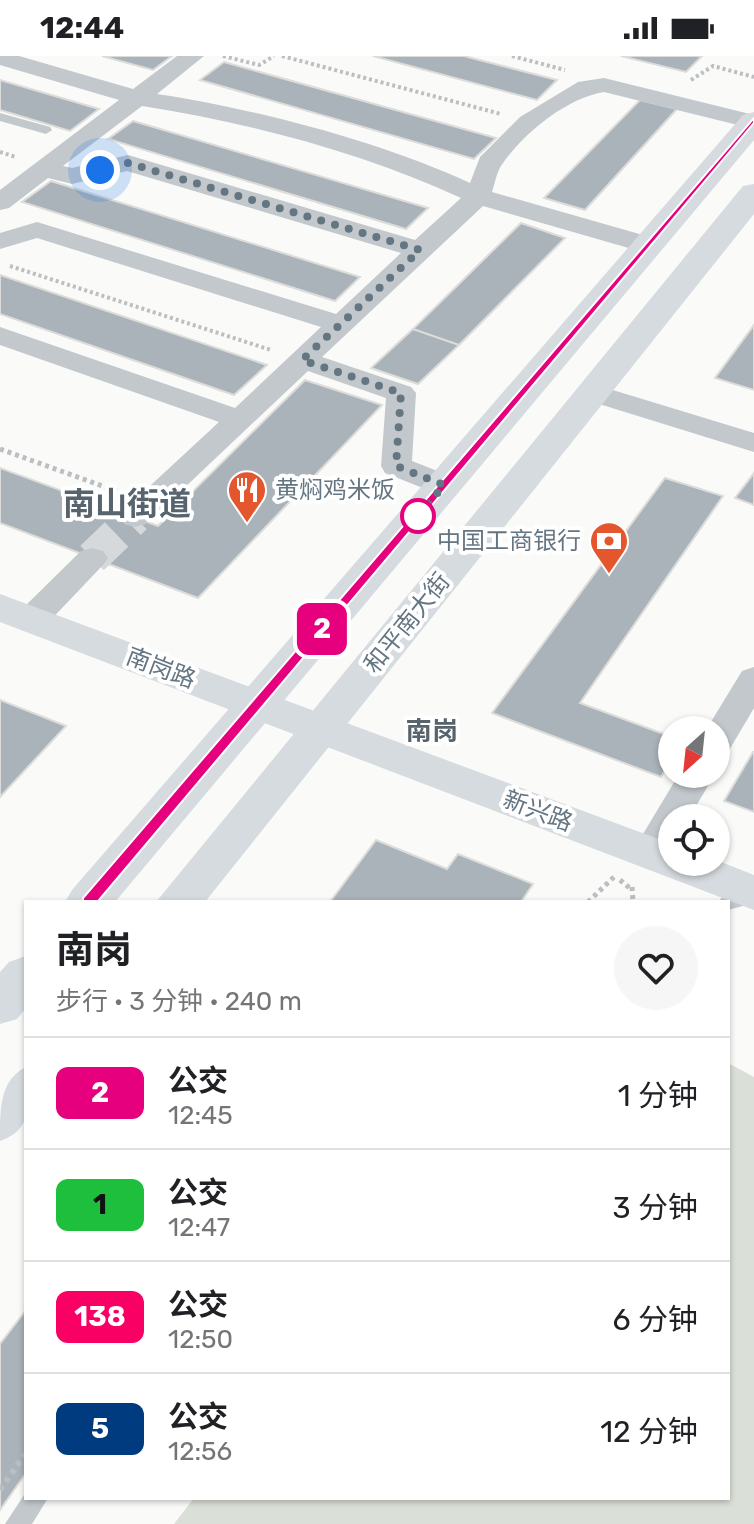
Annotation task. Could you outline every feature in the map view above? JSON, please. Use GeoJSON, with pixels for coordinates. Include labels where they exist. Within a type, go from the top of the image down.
{"type":"FeatureCollection","features":[{"type":"Feature","properties":{"kind":"main road"},"geometry":{"type":"LineString","coordinates":[[90,900],[754,121]]}},
{"type":"Feature","properties":{"kind":"main road","name":"和平南大街"},"geometry":{"type":"LineString","coordinates":[[181,900],[754,193]]}},
{"type":"Feature","properties":{"kind":"main road","name":"南岗路"},"geometry":{"type":"LineString","coordinates":[[16,613],[321,729]]}},
{"type":"Feature","properties":{"kind":"main road","name":"新兴路"},"geometry":{"type":"LineString","coordinates":[[321,729],[636,862],[754,894]]}},
{"type":"Feature","properties":{"kind":"main road"},"geometry":{"type":"LineString","coordinates":[[0,1005],[24,977]]}},
{"type":"Feature","properties":{"kind":"main road"},"geometry":{"type":"LineString","coordinates":[[0,1120],[24,1090]]}},
{"type":"Feature","properties":{"kind":"street"},"geometry":{"type":"LineString","coordinates":[[0,202],[192,56]]}},
{"type":"Feature","properties":{"kind":"street"},"geometry":{"type":"LineString","coordinates":[[0,58],[137,98],[220,111],[419,169],[478,196],[648,245]]}},
{"type":"Feature","properties":{"kind":"street"},"geometry":{"type":"LineString","coordinates":[[142,510],[478,196],[489,162],[529,122],[578,89],[604,85],[754,121]]}},
{"type":"Feature","properties":{"kind":"street"},"geometry":{"type":"LineString","coordinates":[[44,169],[72,176],[128,163],[420,250]]}},
{"type":"Feature","properties":{"kind":"street"},"geometry":{"type":"LineString","coordinates":[[0,241],[37,230],[340,324]]}},
{"type":"Feature","properties":{"kind":"street"},"geometry":{"type":"LineString","coordinates":[[0,335],[239,419]]}},
{"type":"Feature","properties":{"kind":"street"},"geometry":{"type":"LineString","coordinates":[[302,360],[401,393],[396,466],[444,485]]}},
{"type":"Feature","properties":{"kind":"street"},"geometry":{"type":"LineString","coordinates":[[593,393],[754,443]]}},
{"type":"Feature","properties":{"kind":"street"},"geometry":{"type":"LineString","coordinates":[[16,613],[92,558]]}},
{"type":"Feature","properties":{"kind":"street"},"geometry":{"type":"LineString","coordinates":[[730,719],[754,679]]}},
{"type":"Feature","properties":{"kind":"street"},"geometry":{"type":"LineString","coordinates":[[636,862],[687,788]]}},
{"type":"Feature","properties":{"kind":"lane"},"geometry":{"type":"LineString","coordinates":[[0,117],[46,130]]}},
{"type":"Feature","properties":{"kind":"lane"},"geometry":{"type":"LineString","coordinates":[[730,902],[754,894]]}},
{"type":"Feature","properties":{"kind":"lane"},"geometry":{"type":"LineString","coordinates":[[17,1524],[35,1500]]}},
{"type":"Feature","properties":{"kind":"path"},"geometry":{"type":"LineString","coordinates":[[223,56],[259,65],[274,56]]}},
{"type":"Feature","properties":{"kind":"path"},"geometry":{"type":"LineString","coordinates":[[282,56],[529,122]]}},
{"type":"Feature","properties":{"kind":"path"},"geometry":{"type":"LineString","coordinates":[[692,80],[713,66],[754,77]]}},
{"type":"Feature","properties":{"kind":"path"},"geometry":{"type":"LineString","coordinates":[[0,263],[302,360]]}},
{"type":"Feature","properties":{"kind":"path"},"geometry":{"type":"LineString","coordinates":[[0,449],[142,510]]}},
{"type":"Feature","properties":{"kind":"path"},"geometry":{"type":"LineString","coordinates":[[590,900],[636,862]]}},
{"type":"Feature","properties":{"kind":"path"},"geometry":{"type":"LineString","coordinates":[[0,1490],[24,1456]]}},
{"type":"Feature","properties":{"kind":"shaded area"},"geometry":{"type":"Polygon","coordinates":[[[730,1064],[754,1077],[754,1524],[174,1524],[192,1500],[730,1500],[730,1064]]]}},
{"type":"Feature","properties":{"kind":"building"},"geometry":{"type":"Polygon","coordinates":[[[102,56],[172,56],[153,70],[102,56]]]}},
{"type":"Feature","properties":{"kind":"building"},"geometry":{"type":"Polygon","coordinates":[[[373,56],[464,56],[557,80],[537,100],[373,56]]]}},
{"type":"Feature","properties":{"kind":"building"},"geometry":{"type":"Polygon","coordinates":[[[621,56],[702,56],[686,72],[621,56]]]}},
{"type":"Feature","properties":{"kind":"building"},"geometry":{"type":"Polygon","coordinates":[[[224,62],[496,138],[474,159],[200,80],[224,62]]]}},
{"type":"Feature","properties":{"kind":"building"},"geometry":{"type":"Polygon","coordinates":[[[0,80],[99,109],[70,131],[0,110],[0,80]]]}},
{"type":"Feature","properties":{"kind":"building"},"geometry":{"type":"Polygon","coordinates":[[[640,100],[677,109],[585,210],[544,198],[640,100]]]}},
{"type":"Feature","properties":{"kind":"building"},"geometry":{"type":"Polygon","coordinates":[[[133,121],[428,208],[406,229],[108,139],[133,121]]]}},
{"type":"Feature","properties":{"kind":"building"},"geometry":{"type":"Polygon","coordinates":[[[51,181],[360,277],[335,301],[22,202],[51,181]]]}},
{"type":"Feature","properties":{"kind":"building"},"geometry":{"type":"Polygon","coordinates":[[[521,223],[565,238],[459,345],[413,329],[521,223]]]}},
{"type":"Feature","properties":{"kind":"building"},"geometry":{"type":"Polygon","coordinates":[[[0,275],[267,365],[234,395],[0,314],[0,275]]]}},
{"type":"Feature","properties":{"kind":"building"},"geometry":{"type":"Polygon","coordinates":[[[754,325],[754,390],[715,378],[754,325]]]}},
{"type":"Feature","properties":{"kind":"building"},"geometry":{"type":"Polygon","coordinates":[[[413,329],[459,345],[418,384],[371,368],[413,329]]]}},
{"type":"Feature","properties":{"kind":"building"},"geometry":{"type":"Polygon","coordinates":[[[305,380],[382,405],[198,598],[0,523],[0,468],[158,526],[305,380]]]}},
{"type":"Feature","properties":{"kind":"building"},"geometry":{"type":"Polygon","coordinates":[[[754,473],[754,505],[735,498],[754,473]]]}},
{"type":"Feature","properties":{"kind":"building"},"geometry":{"type":"Polygon","coordinates":[[[665,478],[723,496],[580,703],[658,732],[658,776],[492,713],[665,478]]]}},
{"type":"Feature","properties":{"kind":"building"},"geometry":{"type":"Polygon","coordinates":[[[0,700],[66,726],[0,797],[0,700]]]}},
{"type":"Feature","properties":{"kind":"building"},"geometry":{"type":"Polygon","coordinates":[[[754,752],[754,812],[724,801],[754,752]]]}},
{"type":"Feature","properties":{"kind":"building"},"geometry":{"type":"Polygon","coordinates":[[[376,840],[447,869],[458,854],[533,884],[522,900],[331,900],[376,840]]]}},
{"type":"Feature","properties":{"kind":"building"},"geometry":{"type":"Polygon","coordinates":[[[24,1313],[24,1476],[0,1510],[0,1344],[24,1313]]]}},
{"type":"Feature","properties":{"kind":"tunnel"},"geometry":{"type":"LineString","coordinates":[[92,558],[135,517]]}},
{"type":"Feature","properties":{"kind":"bus line","name":"2"},"geometry":{"type":"LineString","coordinates":[[91,900],[754,121]]}},
{"type":"Feature","properties":{"kind":"place","name":"黄焖鸡米饭"},"geometry":{"type":"Point","coordinates":[247,524]}},
{"type":"Feature","properties":{"kind":"place","name":"中国工商银行"},"geometry":{"type":"Point","coordinates":[609,575]}},
{"type":"Feature","properties":{"kind":"district","name":"南山街道"},"geometry":{"type":"Point","coordinates":[127,504]}},
{"type":"Feature","properties":{"kind":"district","name":"南岗"},"geometry":{"type":"Point","coordinates":[432,731]}},
{"type":"Feature","properties":{"kind":"route"},"geometry":{"type":"LineString","coordinates":[[100,170],[128,163],[420,250],[302,360],[401,393],[396,466],[444,485],[410,526],[418,516]]}}]}
